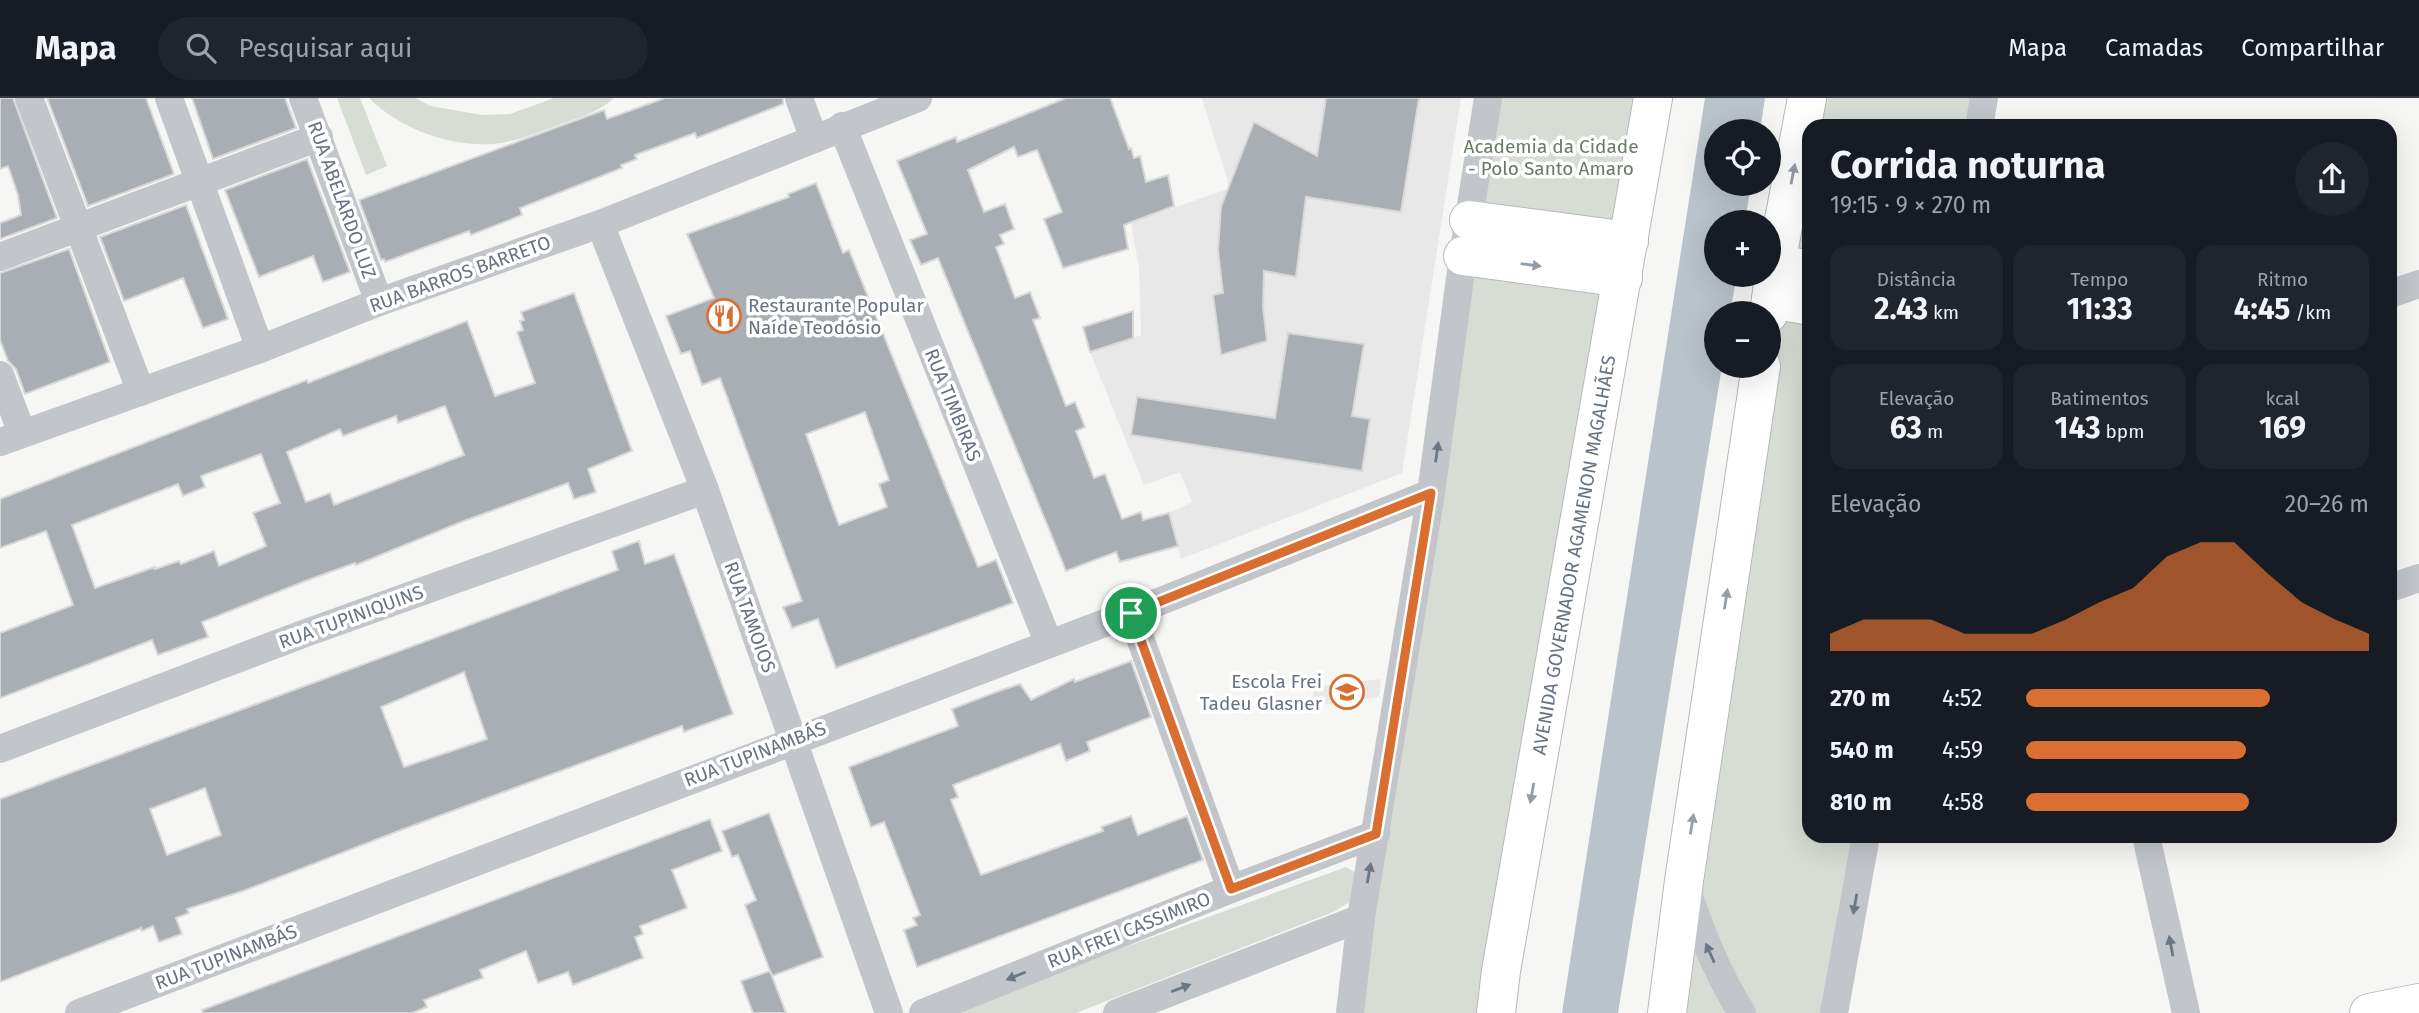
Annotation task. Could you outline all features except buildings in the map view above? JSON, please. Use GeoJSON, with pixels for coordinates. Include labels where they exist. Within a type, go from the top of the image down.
{"type":"FeatureCollection","features":[{"type":"Feature","properties":{"kind":"main road","name":"AVENIDA GOVERNADOR AGAMENON MAGALHÃES"},"geometry":{"type":"LineString","coordinates":[[1496,1013],[1501,971],[1653,98]]}},
{"type":"Feature","properties":{"kind":"main road"},"geometry":{"type":"LineString","coordinates":[[1804,119],[1807,98]]}},
{"type":"Feature","properties":{"kind":"main road"},"geometry":{"type":"LineString","coordinates":[[1802,134],[1781,286],[1802,300]]}},
{"type":"Feature","properties":{"kind":"main road"},"geometry":{"type":"LineString","coordinates":[[1466,238],[1629,241]]}},
{"type":"Feature","properties":{"kind":"main road"},"geometry":{"type":"LineString","coordinates":[[1466,238],[1623,278]]}},
{"type":"Feature","properties":{"kind":"main road"},"geometry":{"type":"LineString","coordinates":[[1667,1013],[1684,881],[1759,378]]}},
{"type":"Feature","properties":{"kind":"main road"},"geometry":{"type":"LineString","coordinates":[[1483,1013],[1501,971]]}},
{"type":"Feature","properties":{"kind":"main road"},"geometry":{"type":"LineString","coordinates":[[2370,1013],[2419,1003]]}},
{"type":"Feature","properties":{"kind":"street"},"geometry":{"type":"LineString","coordinates":[[29,98],[141,392]]}},
{"type":"Feature","properties":{"kind":"street"},"geometry":{"type":"LineString","coordinates":[[169,98],[260,349]]}},
{"type":"Feature","properties":{"kind":"street","name":"RUA ABELARDO LUZ"},"geometry":{"type":"LineString","coordinates":[[303,98],[379,302]]}},
{"type":"Feature","properties":{"kind":"street"},"geometry":{"type":"LineString","coordinates":[[799,98],[814,138]]}},
{"type":"Feature","properties":{"kind":"street","name":"RUA BARROS BARRETO"},"geometry":{"type":"LineString","coordinates":[[11,438],[260,349],[379,302],[600,224],[918,98]]}},
{"type":"Feature","properties":{"kind":"street"},"geometry":{"type":"LineString","coordinates":[[1350,1013],[1361,918],[1431,493],[1488,98]]}},
{"type":"Feature","properties":{"kind":"street"},"geometry":{"type":"LineString","coordinates":[[1980,119],[1984,98]]}},
{"type":"Feature","properties":{"kind":"street","name":"RUA TIMBIRAS"},"geometry":{"type":"LineString","coordinates":[[842,127],[1049,644]]}},
{"type":"Feature","properties":{"kind":"street"},"geometry":{"type":"LineString","coordinates":[[0,257],[319,137]]}},
{"type":"Feature","properties":{"kind":"street","name":"RUA TAMOIOS"},"geometry":{"type":"LineString","coordinates":[[600,224],[705,491],[889,1013]]}},
{"type":"Feature","properties":{"kind":"street"},"geometry":{"type":"LineString","coordinates":[[0,375],[11,438]]}},
{"type":"Feature","properties":{"kind":"street","name":"RUA TUPINIQUINS"},"geometry":{"type":"LineString","coordinates":[[0,749],[303,634],[705,491]]}},
{"type":"Feature","properties":{"kind":"street","name":"RUA TUPINAMBÁS"},"geometry":{"type":"LineString","coordinates":[[79,1013],[1131,613],[1431,493]]}},
{"type":"Feature","properties":{"kind":"street"},"geometry":{"type":"LineString","coordinates":[[2397,586],[2419,578]]}},
{"type":"Feature","properties":{"kind":"street"},"geometry":{"type":"LineString","coordinates":[[1131,613],[1231,889]]}},
{"type":"Feature","properties":{"kind":"street","name":"RUA FREI CASSIMIRO"},"geometry":{"type":"LineString","coordinates":[[923,1013],[1231,889],[1376,834]]}},
{"type":"Feature","properties":{"kind":"street"},"geometry":{"type":"LineString","coordinates":[[1834,1013],[1865,843]]}},
{"type":"Feature","properties":{"kind":"street"},"geometry":{"type":"LineString","coordinates":[[2148,843],[2186,1013]]}},
{"type":"Feature","properties":{"kind":"street"},"geometry":{"type":"LineString","coordinates":[[1684,881],[1702,935],[1723,983],[1742,1013]]}},
{"type":"Feature","properties":{"kind":"street"},"geometry":{"type":"LineString","coordinates":[[1117,1013],[1361,918]]}},
{"type":"Feature","properties":{"kind":"shaded area"},"geometry":{"type":"Polygon","coordinates":[[[1202,98],[1461,98],[1402,473],[1181,559],[1169,513],[1192,502],[1180,472],[1144,485],[1090,352],[1141,335],[1139,268],[1131,223],[1230,188],[1202,98]]]}},
{"type":"Feature","properties":{"kind":"shaded area"},"geometry":{"type":"Polygon","coordinates":[[[1705,98],[1765,98],[1762,119],[1704,119],[1704,196],[1749,196],[1747,210],[1704,210],[1704,287],[1735,287],[1732,301],[1704,301],[1704,378],[1720,378],[1618,1013],[1562,1013],[1705,98]]]}},
{"type":"Feature","properties":{"kind":"shaded area","name":"Escola Frei Tadeu Glasner"},"geometry":{"type":"Polygon","coordinates":[[[1381,679],[1379,697],[1314,706],[1313,687],[1381,679]]]}},
{"type":"Feature","properties":{"kind":"green space"},"geometry":{"type":"Polygon","coordinates":[[[337,98],[360,98],[387,166],[366,175],[337,98]]]}},
{"type":"Feature","properties":{"kind":"green space"},"geometry":{"type":"Polygon","coordinates":[[[369,98],[416,98],[430,106],[483,115],[510,114],[554,98],[614,98],[589,114],[528,136],[502,143],[477,144],[427,134],[395,119],[369,98]]]}},
{"type":"Feature","properties":{"kind":"green space","name":"Academia da Cidade - Polo Santo Amaro"},"geometry":{"type":"Polygon","coordinates":[[[1488,98],[1653,98],[1629,241],[1469,220],[1488,98]]]}},
{"type":"Feature","properties":{"kind":"green space"},"geometry":{"type":"Polygon","coordinates":[[[1807,98],[1974,98],[1971,119],[1803,119],[1807,98]]]}},
{"type":"Feature","properties":{"kind":"green space"},"geometry":{"type":"Polygon","coordinates":[[[1802,126],[1802,843],[1857,843],[1825,1013],[1667,1013],[1767,378],[1781,378],[1781,301],[1771,301],[1774,287],[1781,287],[1781,245],[1802,126]]]}},
{"type":"Feature","properties":{"kind":"green space"},"geometry":{"type":"Polygon","coordinates":[[[1463,256],[1623,278],[1496,1013],[1350,1013],[1463,256]]]}},
{"type":"Feature","properties":{"kind":"green space"},"geometry":{"type":"Polygon","coordinates":[[[1346,867],[1356,873],[1352,901],[1333,912],[1076,1013],[944,1013],[1346,867]]]}},
{"type":"Feature","properties":{"kind":"place","name":"Restaurante Popular Naíde Teodósio"},"geometry":{"type":"Point","coordinates":[724,316]}},
{"type":"Feature","properties":{"kind":"place","name":"Escola Frei Tadeu Glasner"},"geometry":{"type":"Point","coordinates":[1347,692]}},
{"type":"Feature","properties":{"kind":"route"},"geometry":{"type":"LineString","coordinates":[[1431,493],[1376,834],[1231,889],[1131,613],[1431,493]]}}]}
